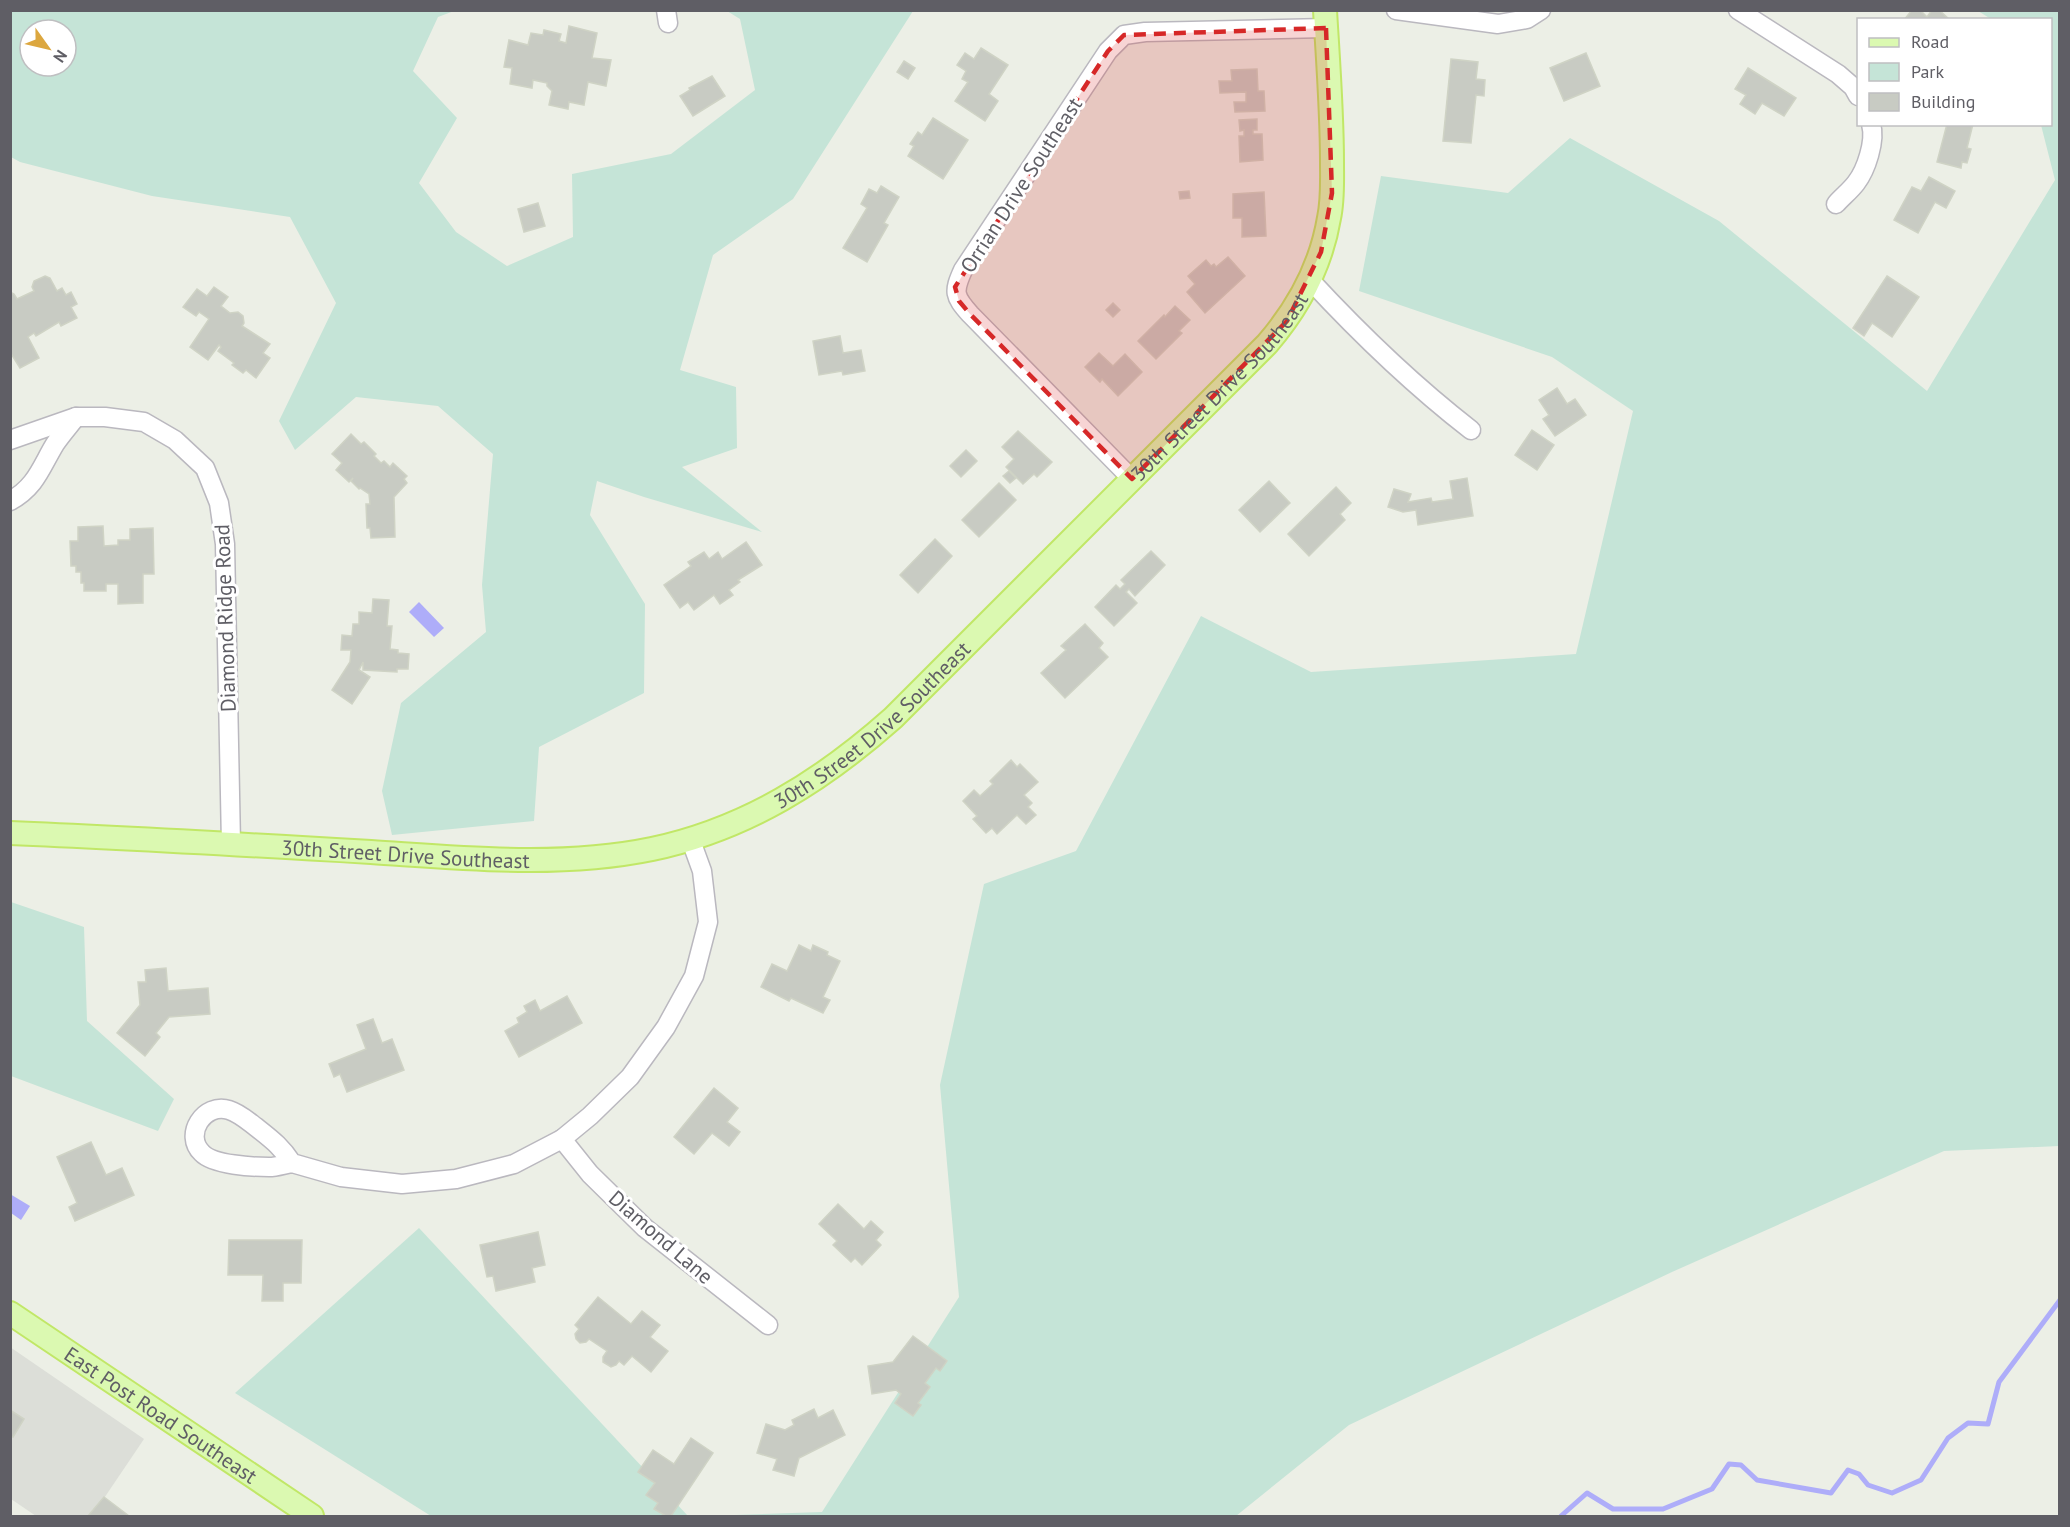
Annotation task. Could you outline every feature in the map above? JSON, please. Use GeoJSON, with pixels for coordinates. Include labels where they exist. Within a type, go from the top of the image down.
{"type":"FeatureCollection","features":[{"type":"Feature","properties":{"kind":"main road","name":"30th Street Drive Southeast"},"geometry":{"type":"LineString","coordinates":[[10,833],[535,860],[574,859],[652,849],[729,825],[783,799],[831,770],[893,718],[1267,344],[1287,321],[1310,280],[1321,252],[1329,218],[1332,193],[1332,124],[1326,19]]}},
{"type":"Feature","properties":{"kind":"main road","name":"East Post Road Southeast"},"geometry":{"type":"LineString","coordinates":[[10,1313],[312,1516]]}},
{"type":"Feature","properties":{"kind":"street"},"geometry":{"type":"LineString","coordinates":[[1396,10],[1498,24],[1527,19],[1541,10]]}},
{"type":"Feature","properties":{"kind":"street"},"geometry":{"type":"LineString","coordinates":[[1738,10],[1838,74],[1853,87],[1857,94]]}},
{"type":"Feature","properties":{"kind":"street","name":"Orrian Drive Southeast"},"geometry":{"type":"LineString","coordinates":[[1132,479],[958,301],[955,287],[963,270],[1108,51],[1124,35],[1326,19]]}},
{"type":"Feature","properties":{"kind":"street"},"geometry":{"type":"LineString","coordinates":[[1836,204],[1857,182],[1869,154],[1872,126]]}},
{"type":"Feature","properties":{"kind":"street"},"geometry":{"type":"LineString","coordinates":[[1310,280],[1381,353],[1436,403],[1471,430]]}},
{"type":"Feature","properties":{"kind":"street"},"geometry":{"type":"LineString","coordinates":[[10,501],[21,495],[42,471],[55,444],[76,417]]}},
{"type":"Feature","properties":{"kind":"street","name":"Diamond Ridge Road"},"geometry":{"type":"LineString","coordinates":[[10,440],[76,417],[105,417],[144,422],[176,440],[206,468],[219,503],[225,544],[231,844]]}},
{"type":"Feature","properties":{"kind":"street"},"geometry":{"type":"LineString","coordinates":[[292,1163],[281,1146],[240,1115],[227,1109],[215,1109],[204,1114],[194,1132],[195,1143],[201,1153],[210,1159],[271,1167],[292,1163],[341,1177],[402,1184],[456,1179],[514,1164],[562,1138],[590,1116],[630,1077],[666,1027],[694,976],[708,922],[702,871],[690,838]]}},
{"type":"Feature","properties":{"kind":"street","name":"Diamond Lane"},"geometry":{"type":"LineString","coordinates":[[562,1138],[590,1174],[645,1228],[768,1325]]}},
{"type":"Feature","properties":{"kind":"highlighted area"},"geometry":{"type":"Polygon","coordinates":[[[1326,28],[1332,193],[1321,252],[1287,321],[1132,479],[970,314],[959,301],[955,287],[1108,51],[1124,35],[1326,28]]]}},
{"type":"Feature","properties":{"kind":"shaded area"},"geometry":{"type":"Polygon","coordinates":[[[10,1347],[144,1439],[92,1516],[36,1516],[11,1499],[10,1347]]]}},
{"type":"Feature","properties":{"kind":"green space"},"geometry":{"type":"Polygon","coordinates":[[[10,11],[454,11],[438,17],[413,71],[457,118],[419,183],[456,232],[507,266],[573,237],[572,174],[671,154],[755,90],[740,19],[727,11],[913,11],[793,199],[713,255],[680,370],[736,387],[737,448],[682,467],[762,532],[597,481],[590,515],[645,604],[644,693],[539,747],[534,821],[392,835],[382,791],[401,703],[486,632],[482,585],[493,454],[438,406],[356,397],[295,450],[279,421],[336,303],[290,217],[152,196],[20,162],[11,157],[10,11]]]}},
{"type":"Feature","properties":{"kind":"green space"},"geometry":{"type":"Polygon","coordinates":[[[1978,11],[2059,11],[2059,1146],[1944,1151],[1672,1272],[1349,1425],[1236,1516],[705,1516],[822,1512],[959,1297],[940,1085],[984,884],[1076,851],[1201,616],[1311,672],[1576,654],[1633,411],[1552,357],[1359,291],[1381,176],[1508,193],[1570,138],[1719,221],[1927,391],[2055,180],[2041,126],[2052,126],[2052,18],[1989,18],[1978,11]]]}},
{"type":"Feature","properties":{"kind":"green space"},"geometry":{"type":"Polygon","coordinates":[[[11,902],[84,927],[87,1021],[174,1099],[158,1131],[11,1076],[11,902]]]}},
{"type":"Feature","properties":{"kind":"green space"},"geometry":{"type":"Polygon","coordinates":[[[419,1228],[688,1516],[431,1516],[235,1393],[419,1228]]]}},
{"type":"Feature","properties":{"kind":"water"},"geometry":{"type":"Polygon","coordinates":[[[419,602],[444,628],[434,637],[409,612],[419,602]]]}},
{"type":"Feature","properties":{"kind":"water"},"geometry":{"type":"Polygon","coordinates":[[[10,1194],[30,1206],[21,1220],[11,1213],[10,1194]]]}},
{"type":"Feature","properties":{"kind":"building"},"geometry":{"type":"Polygon","coordinates":[[[1912,10],[1920,10],[1927,17],[1932,10],[1939,10],[1948,18],[1906,18],[1912,10]]]}},
{"type":"Feature","properties":{"kind":"building"},"geometry":{"type":"Polygon","coordinates":[[[569,26],[597,33],[592,58],[611,60],[606,86],[588,82],[584,105],[569,102],[568,109],[549,105],[552,91],[547,83],[533,80],[532,88],[510,84],[512,68],[504,67],[509,40],[528,45],[531,33],[543,35],[544,30],[561,34],[559,41],[566,43],[569,26]]]}},
{"type":"Feature","properties":{"kind":"building"},"geometry":{"type":"Polygon","coordinates":[[[981,48],[1008,65],[989,94],[998,101],[985,121],[955,101],[968,82],[962,79],[966,71],[957,65],[965,53],[974,59],[981,48]]]}},
{"type":"Feature","properties":{"kind":"building"},"geometry":{"type":"Polygon","coordinates":[[[1586,53],[1600,86],[1564,101],[1550,68],[1586,53]]]}},
{"type":"Feature","properties":{"kind":"building"},"geometry":{"type":"Polygon","coordinates":[[[1451,59],[1478,62],[1476,79],[1485,80],[1484,96],[1476,95],[1471,143],[1443,141],[1451,59]]]}},
{"type":"Feature","properties":{"kind":"building"},"geometry":{"type":"Polygon","coordinates":[[[904,61],[915,68],[908,79],[897,72],[904,61]]]}},
{"type":"Feature","properties":{"kind":"building"},"geometry":{"type":"Polygon","coordinates":[[[1748,68],[1796,98],[1784,116],[1762,103],[1755,114],[1740,104],[1746,95],[1735,89],[1748,68]]]}},
{"type":"Feature","properties":{"kind":"building"},"geometry":{"type":"Polygon","coordinates":[[[1257,69],[1258,91],[1264,91],[1265,111],[1235,112],[1234,102],[1246,102],[1246,92],[1220,93],[1219,81],[1232,81],[1231,70],[1257,69]]]}},
{"type":"Feature","properties":{"kind":"building"},"geometry":{"type":"Polygon","coordinates":[[[712,76],[725,96],[693,116],[680,96],[690,90],[689,88],[712,76]]]}},
{"type":"Feature","properties":{"kind":"building"},"geometry":{"type":"Polygon","coordinates":[[[933,118],[968,140],[943,179],[908,156],[914,146],[910,144],[918,132],[922,135],[933,118]]]}},
{"type":"Feature","properties":{"kind":"building"},"geometry":{"type":"Polygon","coordinates":[[[1257,119],[1257,130],[1253,130],[1253,134],[1262,134],[1263,160],[1240,162],[1239,136],[1244,136],[1244,130],[1240,131],[1239,120],[1257,119]]]}},
{"type":"Feature","properties":{"kind":"building"},"geometry":{"type":"Polygon","coordinates":[[[1946,126],[1972,126],[1967,148],[1971,149],[1967,163],[1962,162],[1961,168],[1937,162],[1946,126]]]}},
{"type":"Feature","properties":{"kind":"building"},"geometry":{"type":"Polygon","coordinates":[[[1929,177],[1955,191],[1946,208],[1935,202],[1918,233],[1894,220],[1912,187],[1921,191],[1929,177]]]}},
{"type":"Feature","properties":{"kind":"building"},"geometry":{"type":"Polygon","coordinates":[[[881,186],[899,197],[884,223],[888,225],[867,262],[843,248],[867,208],[861,204],[869,189],[877,193],[881,186]]]}},
{"type":"Feature","properties":{"kind":"building"},"geometry":{"type":"Polygon","coordinates":[[[1189,191],[1190,198],[1180,199],[1179,192],[1189,191]]]}},
{"type":"Feature","properties":{"kind":"building"},"geometry":{"type":"Polygon","coordinates":[[[1264,192],[1266,236],[1242,237],[1242,218],[1233,218],[1233,194],[1264,192]]]}},
{"type":"Feature","properties":{"kind":"building"},"geometry":{"type":"Polygon","coordinates":[[[538,203],[545,226],[524,232],[518,209],[538,203]]]}},
{"type":"Feature","properties":{"kind":"building"},"geometry":{"type":"Polygon","coordinates":[[[1228,257],[1245,276],[1205,313],[1187,292],[1195,284],[1188,276],[1206,260],[1211,266],[1214,264],[1216,267],[1228,257]]]}},
{"type":"Feature","properties":{"kind":"building"},"geometry":{"type":"Polygon","coordinates":[[[45,276],[50,278],[57,291],[62,288],[66,295],[71,292],[77,304],[71,307],[77,318],[61,326],[59,322],[36,336],[34,333],[28,337],[39,358],[20,368],[10,352],[10,292],[17,299],[34,291],[32,287],[34,281],[45,276]]]}},
{"type":"Feature","properties":{"kind":"building"},"geometry":{"type":"Polygon","coordinates":[[[1887,276],[1919,297],[1892,337],[1872,323],[1864,336],[1853,328],[1887,276]]]}},
{"type":"Feature","properties":{"kind":"building"},"geometry":{"type":"Polygon","coordinates":[[[214,287],[228,297],[221,306],[230,313],[238,312],[243,316],[242,326],[270,344],[263,353],[270,358],[256,378],[246,370],[243,373],[232,365],[234,363],[218,351],[221,347],[219,345],[208,360],[190,347],[209,319],[199,312],[196,316],[183,307],[197,289],[207,296],[214,287]]]}},
{"type":"Feature","properties":{"kind":"building"},"geometry":{"type":"Polygon","coordinates":[[[1113,303],[1120,310],[1113,317],[1106,310],[1113,303]]]}},
{"type":"Feature","properties":{"kind":"building"},"geometry":{"type":"Polygon","coordinates":[[[1175,306],[1190,320],[1179,331],[1182,333],[1156,359],[1138,341],[1175,306]]]}},
{"type":"Feature","properties":{"kind":"building"},"geometry":{"type":"Polygon","coordinates":[[[840,336],[843,353],[861,350],[865,371],[843,375],[842,371],[819,375],[813,341],[840,336]]]}},
{"type":"Feature","properties":{"kind":"building"},"geometry":{"type":"Polygon","coordinates":[[[1099,353],[1113,366],[1125,354],[1142,372],[1118,396],[1102,379],[1100,382],[1085,367],[1099,353]]]}},
{"type":"Feature","properties":{"kind":"building"},"geometry":{"type":"Polygon","coordinates":[[[1557,388],[1567,404],[1575,399],[1586,415],[1555,436],[1543,419],[1549,415],[1539,400],[1557,388]]]}},
{"type":"Feature","properties":{"kind":"building"},"geometry":{"type":"Polygon","coordinates":[[[1532,430],[1554,445],[1537,470],[1515,455],[1532,430]]]}},
{"type":"Feature","properties":{"kind":"building"},"geometry":{"type":"Polygon","coordinates":[[[1018,431],[1052,462],[1037,477],[1034,474],[1023,484],[1006,467],[1014,459],[1002,447],[1018,431]]]}},
{"type":"Feature","properties":{"kind":"building"},"geometry":{"type":"Polygon","coordinates":[[[351,434],[361,444],[364,442],[381,463],[384,461],[390,467],[393,463],[407,476],[404,479],[407,483],[394,497],[395,537],[371,538],[370,528],[367,528],[366,504],[370,504],[369,494],[359,489],[351,481],[353,478],[349,482],[336,470],[342,463],[332,454],[351,434]]]}},
{"type":"Feature","properties":{"kind":"building"},"geometry":{"type":"Polygon","coordinates":[[[966,450],[977,461],[961,477],[950,466],[966,450]]]}},
{"type":"Feature","properties":{"kind":"building"},"geometry":{"type":"Polygon","coordinates":[[[1009,471],[1016,478],[1010,483],[1003,476],[1009,471]]]}},
{"type":"Feature","properties":{"kind":"building"},"geometry":{"type":"Polygon","coordinates":[[[1467,478],[1473,516],[1418,525],[1416,510],[1403,512],[1388,507],[1394,489],[1411,494],[1408,502],[1431,498],[1432,502],[1453,499],[1450,481],[1467,478]]]}},
{"type":"Feature","properties":{"kind":"building"},"geometry":{"type":"Polygon","coordinates":[[[1269,481],[1290,503],[1260,532],[1239,510],[1269,481]]]}},
{"type":"Feature","properties":{"kind":"building"},"geometry":{"type":"Polygon","coordinates":[[[999,483],[1016,500],[979,537],[962,520],[999,483]]]}},
{"type":"Feature","properties":{"kind":"building"},"geometry":{"type":"Polygon","coordinates":[[[1336,487],[1351,503],[1340,514],[1345,520],[1309,556],[1288,534],[1336,487]]]}},
{"type":"Feature","properties":{"kind":"building"},"geometry":{"type":"Polygon","coordinates":[[[103,526],[104,546],[118,545],[118,540],[130,540],[130,529],[153,528],[154,574],[143,574],[143,603],[118,604],[118,584],[106,584],[106,591],[84,591],[81,572],[76,572],[76,566],[71,566],[70,541],[78,541],[78,527],[103,526]]]}},
{"type":"Feature","properties":{"kind":"building"},"geometry":{"type":"Polygon","coordinates":[[[935,539],[952,556],[918,593],[900,575],[935,539]]]}},
{"type":"Feature","properties":{"kind":"building"},"geometry":{"type":"Polygon","coordinates":[[[746,542],[762,565],[738,580],[740,582],[729,590],[733,595],[720,604],[714,595],[694,610],[688,602],[680,608],[664,585],[691,566],[688,562],[704,552],[709,559],[718,552],[722,559],[746,542]]]}},
{"type":"Feature","properties":{"kind":"building"},"geometry":{"type":"Polygon","coordinates":[[[1151,551],[1165,565],[1135,596],[1129,589],[1126,592],[1137,603],[1114,626],[1095,607],[1116,585],[1120,589],[1125,584],[1121,580],[1151,551]]]}},
{"type":"Feature","properties":{"kind":"building"},"geometry":{"type":"Polygon","coordinates":[[[373,599],[389,600],[387,626],[392,626],[390,649],[398,650],[398,653],[409,654],[408,669],[397,669],[397,672],[363,670],[363,662],[359,670],[370,677],[352,704],[332,690],[350,662],[351,650],[341,650],[342,635],[352,636],[353,624],[359,624],[359,612],[372,613],[373,599]]]}},
{"type":"Feature","properties":{"kind":"building"},"geometry":{"type":"Polygon","coordinates":[[[1085,624],[1103,643],[1099,648],[1108,657],[1065,698],[1041,673],[1066,650],[1061,646],[1085,624]]]}},
{"type":"Feature","properties":{"kind":"building"},"geometry":{"type":"Polygon","coordinates":[[[1011,760],[1017,767],[1020,764],[1038,782],[1024,795],[1032,803],[1028,807],[1036,815],[1026,824],[1017,815],[997,834],[992,828],[986,833],[973,819],[977,816],[963,801],[974,790],[980,796],[993,784],[990,781],[1011,760]]]}},
{"type":"Feature","properties":{"kind":"building"},"geometry":{"type":"Polygon","coordinates":[[[799,945],[811,951],[813,945],[840,961],[823,997],[830,1000],[823,1013],[791,998],[789,1001],[761,987],[772,964],[787,971],[799,945]]]}},
{"type":"Feature","properties":{"kind":"building"},"geometry":{"type":"Polygon","coordinates":[[[166,968],[168,991],[208,988],[210,1014],[169,1017],[156,1033],[160,1037],[145,1056],[117,1033],[140,1005],[138,982],[146,982],[145,970],[166,968]]]}},
{"type":"Feature","properties":{"kind":"building"},"geometry":{"type":"Polygon","coordinates":[[[567,996],[582,1023],[519,1057],[505,1031],[519,1023],[517,1018],[527,1012],[524,1006],[535,1000],[540,1011],[567,996]]]}},
{"type":"Feature","properties":{"kind":"building"},"geometry":{"type":"Polygon","coordinates":[[[373,1019],[382,1043],[392,1039],[404,1070],[347,1092],[340,1074],[334,1077],[329,1064],[366,1049],[357,1025],[373,1019]]]}},
{"type":"Feature","properties":{"kind":"building"},"geometry":{"type":"Polygon","coordinates":[[[714,1088],[738,1108],[727,1122],[740,1132],[729,1146],[712,1133],[694,1154],[674,1137],[714,1088]]]}},
{"type":"Feature","properties":{"kind":"building"},"geometry":{"type":"Polygon","coordinates":[[[91,1142],[106,1175],[122,1168],[134,1195],[75,1221],[69,1207],[77,1203],[57,1157],[91,1142]]]}},
{"type":"Feature","properties":{"kind":"building"},"geometry":{"type":"Polygon","coordinates":[[[838,1204],[864,1229],[871,1221],[883,1232],[876,1240],[881,1245],[862,1265],[855,1258],[851,1262],[833,1245],[837,1241],[819,1224],[838,1204]]]}},
{"type":"Feature","properties":{"kind":"building"},"geometry":{"type":"Polygon","coordinates":[[[538,1232],[545,1265],[532,1268],[535,1282],[496,1291],[493,1276],[487,1277],[480,1245],[538,1232]]]}},
{"type":"Feature","properties":{"kind":"building"},"geometry":{"type":"Polygon","coordinates":[[[229,1240],[302,1240],[301,1283],[283,1283],[283,1301],[262,1301],[263,1275],[228,1275],[229,1240]]]}},
{"type":"Feature","properties":{"kind":"building"},"geometry":{"type":"Polygon","coordinates":[[[598,1297],[631,1324],[642,1311],[660,1325],[650,1337],[668,1351],[651,1372],[632,1356],[624,1365],[619,1361],[611,1367],[603,1362],[607,1351],[589,1339],[580,1343],[576,1339],[575,1334],[579,1329],[575,1325],[598,1297]]]}},
{"type":"Feature","properties":{"kind":"building"},"geometry":{"type":"Polygon","coordinates":[[[913,1336],[947,1361],[940,1371],[936,1368],[925,1383],[930,1387],[918,1403],[921,1405],[913,1416],[895,1403],[901,1394],[896,1390],[872,1394],[868,1366],[893,1362],[913,1336]]]}},
{"type":"Feature","properties":{"kind":"building"},"geometry":{"type":"Polygon","coordinates":[[[814,1409],[818,1418],[833,1410],[845,1435],[799,1458],[794,1476],[773,1470],[777,1459],[757,1453],[766,1424],[785,1430],[794,1425],[792,1420],[814,1409]]]}},
{"type":"Feature","properties":{"kind":"building"},"geometry":{"type":"Polygon","coordinates":[[[10,1410],[24,1419],[13,1437],[10,1436],[10,1410]]]}},
{"type":"Feature","properties":{"kind":"building"},"geometry":{"type":"Polygon","coordinates":[[[691,1438],[713,1453],[671,1516],[666,1516],[654,1509],[658,1503],[646,1495],[655,1483],[638,1472],[653,1450],[674,1464],[691,1438]]]}},
{"type":"Feature","properties":{"kind":"building"},"geometry":{"type":"Polygon","coordinates":[[[104,1497],[129,1516],[88,1516],[104,1497]]]}},
{"type":"Feature","properties":{"kind":"waterway"},"geometry":{"type":"LineString","coordinates":[[1561,1516],[1587,1493],[1613,1509],[1663,1509],[1712,1489],[1729,1464],[1741,1465],[1757,1480],[1831,1493],[1848,1470],[1859,1474],[1868,1485],[1892,1493],[1921,1480],[1948,1438],[1968,1423],[1988,1424],[1999,1382],[2060,1300]]}}]}
